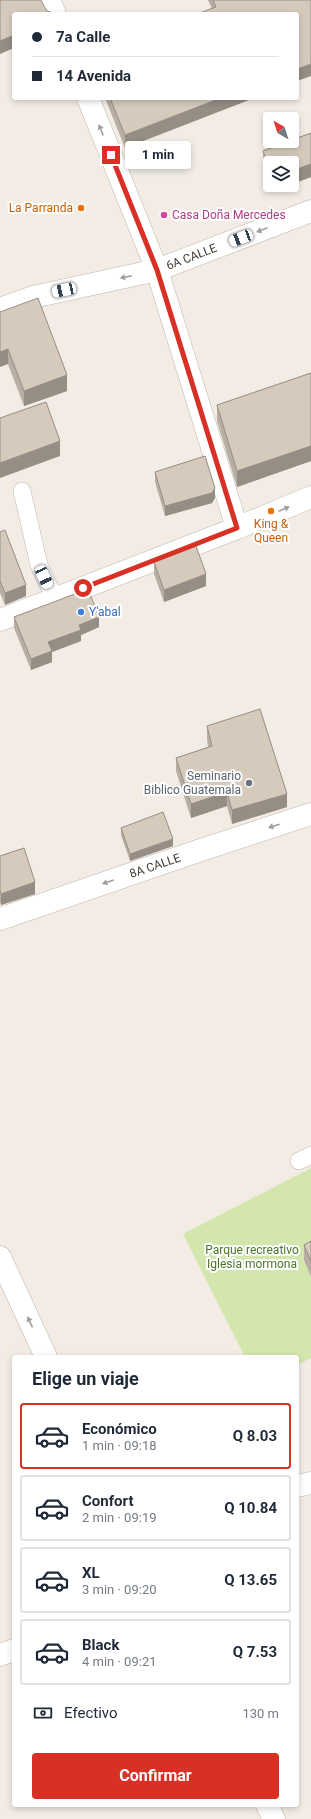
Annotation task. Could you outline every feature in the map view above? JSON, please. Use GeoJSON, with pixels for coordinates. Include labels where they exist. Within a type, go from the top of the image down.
{"type":"FeatureCollection","features":[{"type":"Feature","properties":{"kind":"street"},"geometry":{"type":"LineString","coordinates":[[49,0],[54,12]]}},
{"type":"Feature","properties":{"kind":"street"},"geometry":{"type":"LineString","coordinates":[[89,100],[157,270],[237,528]]}},
{"type":"Feature","properties":{"kind":"street","name":"6A CALLE"},"geometry":{"type":"LineString","coordinates":[[0,309],[33,297],[157,270],[311,211]]}},
{"type":"Feature","properties":{"kind":"street"},"geometry":{"type":"LineString","coordinates":[[0,620],[237,528],[311,497]]}},
{"type":"Feature","properties":{"kind":"street","name":"8A CALLE"},"geometry":{"type":"LineString","coordinates":[[0,919],[198,850],[311,814]]}},
{"type":"Feature","properties":{"kind":"street"},"geometry":{"type":"LineString","coordinates":[[0,1257],[45,1355]]}},
{"type":"Feature","properties":{"kind":"street"},"geometry":{"type":"LineString","coordinates":[[299,1486],[311,1483]]}},
{"type":"Feature","properties":{"kind":"street"},"geometry":{"type":"LineString","coordinates":[[0,1655],[12,1651]]}},
{"type":"Feature","properties":{"kind":"street"},"geometry":{"type":"LineString","coordinates":[[268,1807],[274,1819]]}},
{"type":"Feature","properties":{"kind":"lane"},"geometry":{"type":"LineString","coordinates":[[22,491],[39,565],[55,599]]}},
{"type":"Feature","properties":{"kind":"green space","name":"Parque recreativo Iglesia mormona"},"geometry":{"type":"Polygon","coordinates":[[[311,1168],[311,1256],[304,1260],[311,1277],[311,1358],[299,1364],[299,1355],[244,1355],[183,1234],[311,1168]]]}},
{"type":"Feature","properties":{"kind":"building"},"geometry":{"type":"Polygon","coordinates":[[[0,0],[41,0],[47,11],[50,12],[12,12],[12,36],[0,41],[0,0]]]}},
{"type":"Feature","properties":{"kind":"building"},"geometry":{"type":"Polygon","coordinates":[[[213,0],[311,0],[311,64],[299,68],[299,12],[202,12],[216,7],[213,0]]]}},
{"type":"Feature","properties":{"kind":"building"},"geometry":{"type":"Polygon","coordinates":[[[111,100],[216,100],[125,135],[111,100]]]}},
{"type":"Feature","properties":{"kind":"building"},"geometry":{"type":"Polygon","coordinates":[[[311,133],[311,164],[299,168],[299,156],[265,156],[263,151],[271,148],[299,148],[299,137],[311,133]]]}},
{"type":"Feature","properties":{"kind":"building"},"geometry":{"type":"Polygon","coordinates":[[[38,298],[67,375],[24,391],[8,349],[0,352],[0,312],[38,298]]]}},
{"type":"Feature","properties":{"kind":"building"},"geometry":{"type":"Polygon","coordinates":[[[311,373],[311,446],[237,471],[217,405],[311,373]]]}},
{"type":"Feature","properties":{"kind":"building"},"geometry":{"type":"Polygon","coordinates":[[[46,402],[60,441],[0,463],[0,418],[46,402]]]}},
{"type":"Feature","properties":{"kind":"building"},"geometry":{"type":"Polygon","coordinates":[[[205,456],[215,488],[212,493],[165,506],[155,472],[205,456]]]}},
{"type":"Feature","properties":{"kind":"building"},"geometry":{"type":"Polygon","coordinates":[[[5,530],[26,585],[5,593],[0,581],[0,532],[5,530]]]}},
{"type":"Feature","properties":{"kind":"building"},"geometry":{"type":"Polygon","coordinates":[[[196,546],[206,574],[164,590],[154,562],[196,546]]]}},
{"type":"Feature","properties":{"kind":"building"},"geometry":{"type":"Polygon","coordinates":[[[88,589],[99,617],[79,625],[81,630],[48,642],[52,651],[31,659],[14,617],[88,589]]]}},
{"type":"Feature","properties":{"kind":"building","name":"Seminario Biblico Guatemala"},"geometry":{"type":"Polygon","coordinates":[[[260,709],[287,794],[232,810],[227,792],[191,804],[176,758],[212,746],[207,726],[260,709]]]}},
{"type":"Feature","properties":{"kind":"building"},"geometry":{"type":"Polygon","coordinates":[[[163,812],[173,839],[130,854],[121,828],[163,812]]]}},
{"type":"Feature","properties":{"kind":"building"},"geometry":{"type":"Polygon","coordinates":[[[24,848],[35,882],[1,894],[0,856],[24,848]]]}},
{"type":"Feature","properties":{"kind":"building"},"geometry":{"type":"Polygon","coordinates":[[[311,1241],[311,1262],[304,1245],[311,1241]]]}},
{"type":"Feature","properties":{"kind":"place","name":"La Parranda"},"geometry":{"type":"Point","coordinates":[81,208]}},
{"type":"Feature","properties":{"kind":"place","name":"Casa Doña Mercedes"},"geometry":{"type":"Point","coordinates":[164,215]}},
{"type":"Feature","properties":{"kind":"place","name":"King & Queen"},"geometry":{"type":"Point","coordinates":[271,511]}},
{"type":"Feature","properties":{"kind":"place","name":"Y'abal"},"geometry":{"type":"Point","coordinates":[81,612]}},
{"type":"Feature","properties":{"kind":"place","name":"Seminario Biblico Guatemala"},"geometry":{"type":"Point","coordinates":[249,783]}},
{"type":"Feature","properties":{"kind":"route"},"geometry":{"type":"LineString","coordinates":[[83,588],[237,528],[157,270],[111,155]]}}]}
